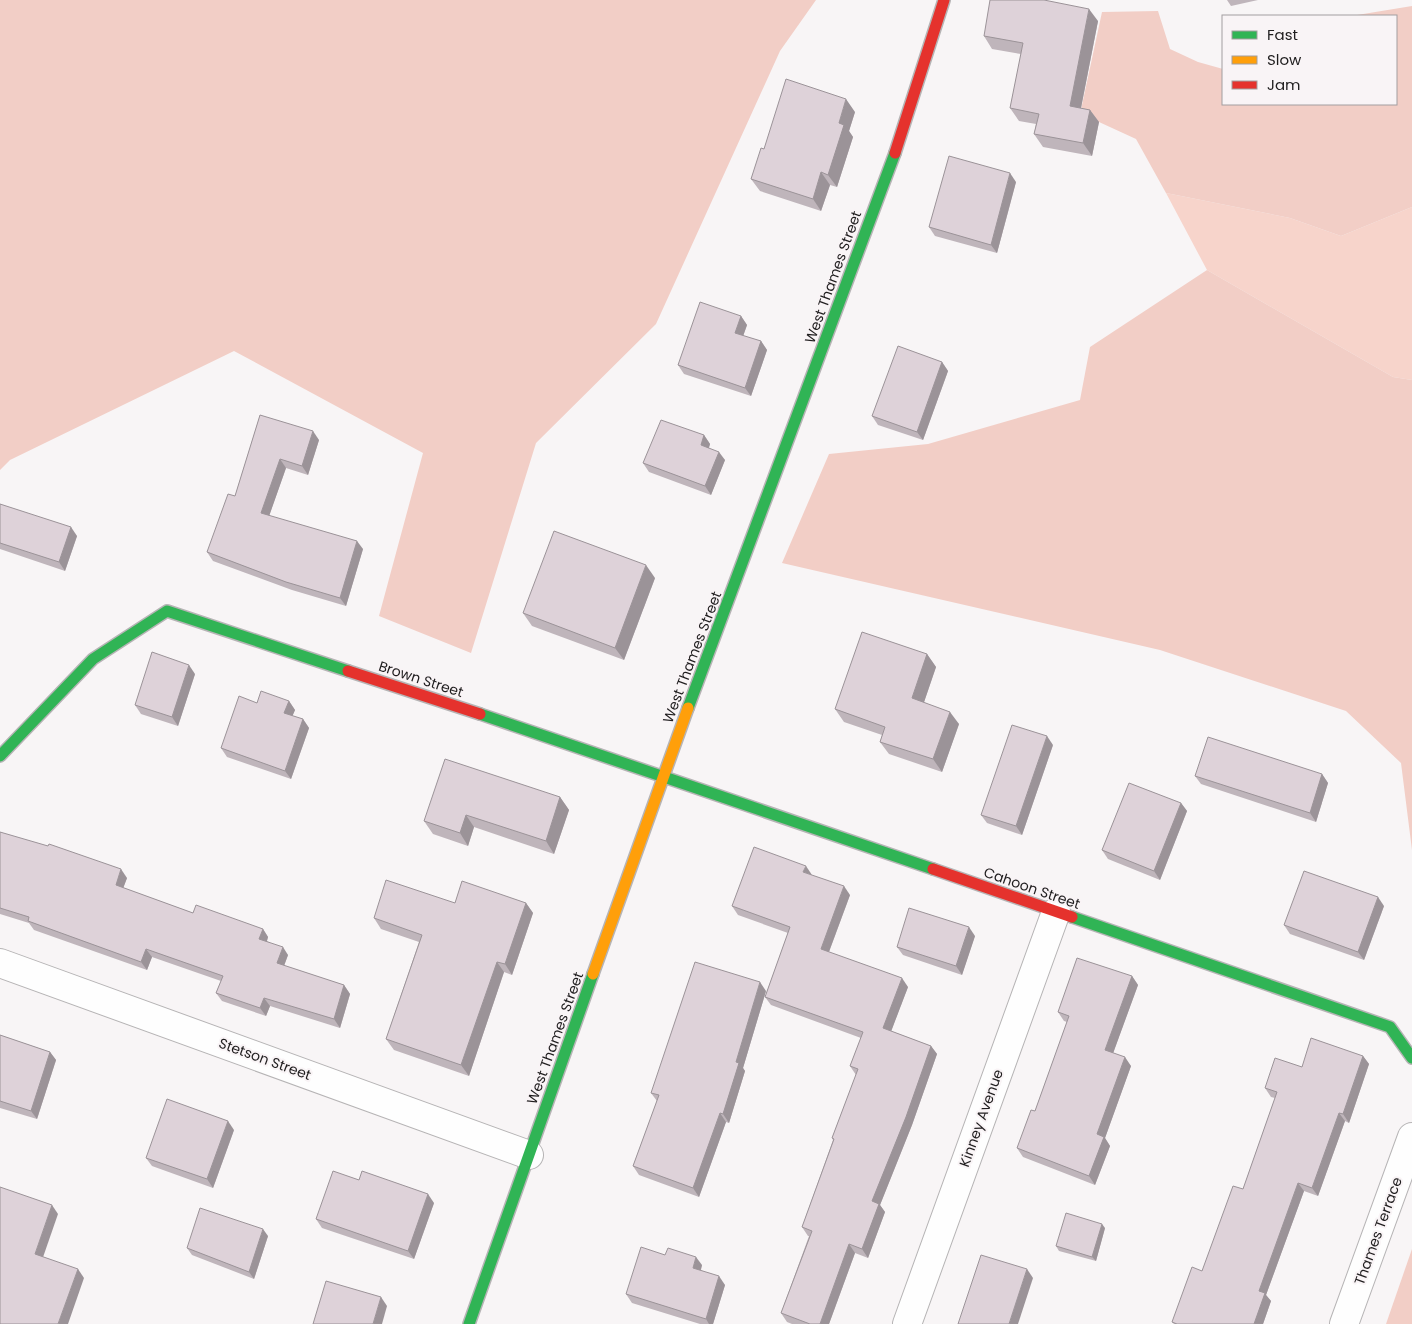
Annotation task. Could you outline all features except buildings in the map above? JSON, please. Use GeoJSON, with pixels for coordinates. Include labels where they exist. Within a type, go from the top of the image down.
{"type":"FeatureCollection","features":[{"type":"Feature","properties":{"kind":"street","name":"West Thames Street"},"geometry":{"type":"LineString","coordinates":[[469,1324],[664,775],[900,140],[944,0]]}},
{"type":"Feature","properties":{"kind":"street","name":"Brown Street"},"geometry":{"type":"LineString","coordinates":[[0,756],[93,660],[167,610],[664,775]]}},
{"type":"Feature","properties":{"kind":"street","name":"Cahoon Street"},"geometry":{"type":"LineString","coordinates":[[664,775],[1390,1028],[1412,1058]]}},
{"type":"Feature","properties":{"kind":"street","name":"Kinney Avenue"},"geometry":{"type":"LineString","coordinates":[[907,1324],[1056,912]]}},
{"type":"Feature","properties":{"kind":"street","name":"Stetson Street"},"geometry":{"type":"LineString","coordinates":[[0,963],[529,1155]]}},
{"type":"Feature","properties":{"kind":"street","name":"Thames Terrace"},"geometry":{"type":"LineString","coordinates":[[1344,1324],[1412,1137]]}},
{"type":"Feature","properties":{"kind":"shaded area"},"geometry":{"type":"Polygon","coordinates":[[[0,0],[816,0],[780,51],[656,324],[536,443],[471,653],[379,616],[423,453],[234,351],[10,460],[0,470],[0,0]]]}},
{"type":"Feature","properties":{"kind":"shaded area"},"geometry":{"type":"Polygon","coordinates":[[[1412,6],[1412,207],[1341,236],[1290,218],[1166,193],[1136,139],[1099,122],[1079,119],[1102,12],[1158,11],[1170,49],[1198,62],[1222,69],[1222,105],[1397,105],[1397,15],[1357,15],[1412,6]]]}},
{"type":"Feature","properties":{"kind":"shaded area"},"geometry":{"type":"Polygon","coordinates":[[[1166,193],[1290,218],[1341,236],[1412,207],[1412,380],[1393,377],[1207,270],[1166,193]]]}},
{"type":"Feature","properties":{"kind":"shaded area"},"geometry":{"type":"Polygon","coordinates":[[[1207,270],[1393,377],[1412,380],[1412,850],[1401,763],[1346,711],[1160,650],[782,563],[829,454],[928,444],[1080,400],[1090,347],[1207,270]]]}},
{"type":"Feature","properties":{"kind":"shaded area"},"geometry":{"type":"Polygon","coordinates":[[[1412,1249],[1412,1324],[1386,1324],[1412,1249]]]}},
{"type":"Feature","properties":{"kind":"traffic: fast"},"geometry":{"type":"LineString","coordinates":[[688,708],[895,153]]}},
{"type":"Feature","properties":{"kind":"traffic: fast"},"geometry":{"type":"LineString","coordinates":[[0,756],[93,659],[167,611],[348,671]]}},
{"type":"Feature","properties":{"kind":"traffic: fast"},"geometry":{"type":"LineString","coordinates":[[480,714],[933,869]]}},
{"type":"Feature","properties":{"kind":"traffic: fast"},"geometry":{"type":"LineString","coordinates":[[1072,917],[1390,1027],[1412,1058]]}},
{"type":"Feature","properties":{"kind":"traffic: fast"},"geometry":{"type":"LineString","coordinates":[[469,1324],[593,974]]}},
{"type":"Feature","properties":{"kind":"traffic: slow"},"geometry":{"type":"LineString","coordinates":[[593,974],[688,708]]}},
{"type":"Feature","properties":{"kind":"traffic: jam"},"geometry":{"type":"LineString","coordinates":[[895,153],[944,0]]}},
{"type":"Feature","properties":{"kind":"traffic: jam"},"geometry":{"type":"LineString","coordinates":[[348,671],[480,714]]}},
{"type":"Feature","properties":{"kind":"traffic: jam"},"geometry":{"type":"LineString","coordinates":[[933,869],[1072,917]]}}]}
